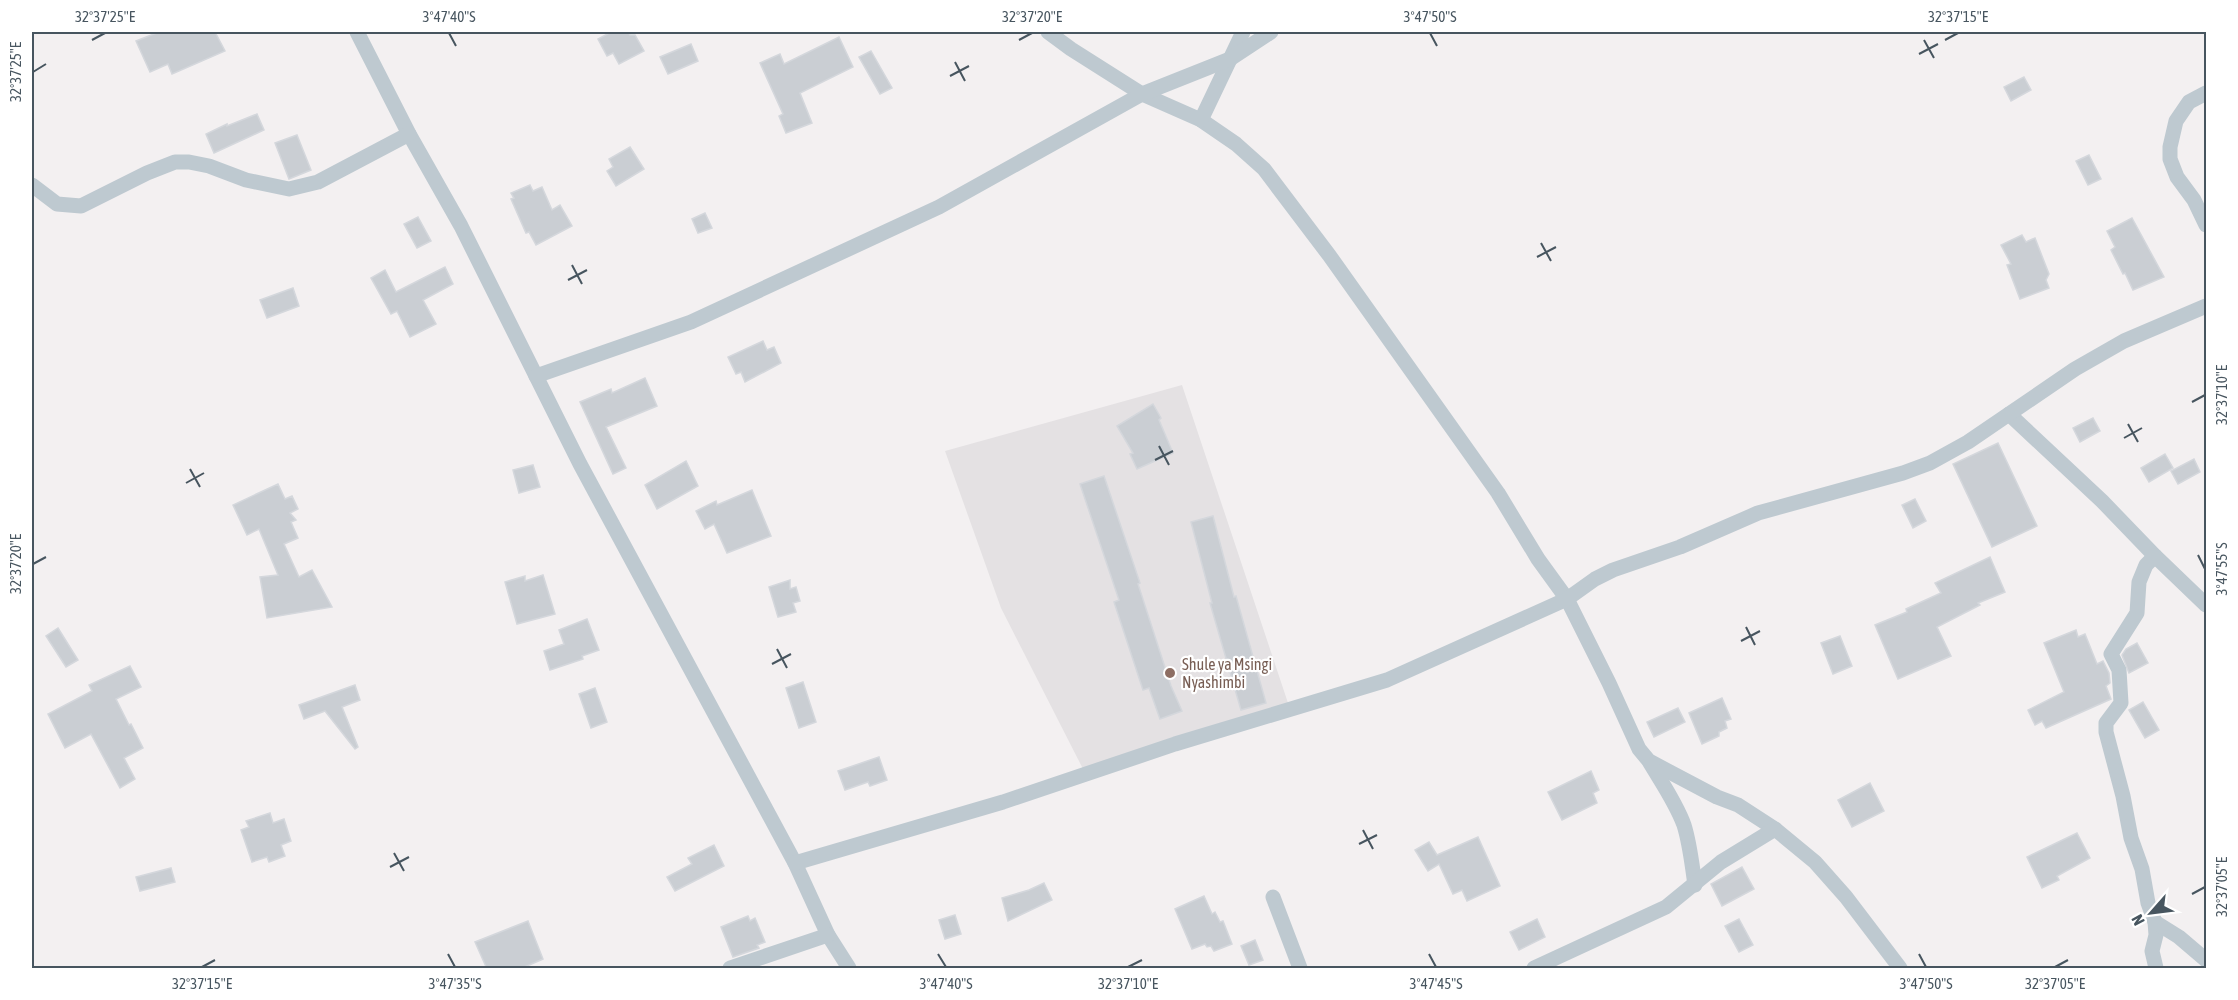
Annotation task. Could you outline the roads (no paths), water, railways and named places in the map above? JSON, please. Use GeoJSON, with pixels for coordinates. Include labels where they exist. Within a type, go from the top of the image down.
{"type":"FeatureCollection","features":[{"type":"Feature","properties":{"kind":"street"},"geometry":{"type":"LineString","coordinates":[[357,32],[466,236],[580,464],[795,863],[828,935],[849,969]]}},
{"type":"Feature","properties":{"kind":"street"},"geometry":{"type":"LineString","coordinates":[[1048,32],[1071,50],[1142,94],[1201,120],[1236,144],[1264,169],[1295,207],[1498,493],[1538,559],[1567,599],[1639,749],[1649,761],[1683,823],[1689,843],[1695,885]]}},
{"type":"Feature","properties":{"kind":"street"},"geometry":{"type":"LineString","coordinates":[[1201,120],[1243,32]]}},
{"type":"Feature","properties":{"kind":"street"},"geometry":{"type":"LineString","coordinates":[[536,376],[691,322],[939,207],[1142,94],[1230,59],[1271,32]]}},
{"type":"Feature","properties":{"kind":"street"},"geometry":{"type":"LineString","coordinates":[[2206,93],[2189,102],[2176,121],[2170,147],[2170,159],[2177,177],[2194,200],[2206,225]]}},
{"type":"Feature","properties":{"kind":"street"},"geometry":{"type":"LineString","coordinates":[[32,185],[57,204],[81,206],[147,173],[175,162],[189,162],[209,166],[246,180],[289,189],[318,182],[410,134]]}},
{"type":"Feature","properties":{"kind":"street"},"geometry":{"type":"LineString","coordinates":[[795,863],[1003,802],[1175,744],[1387,680],[1567,599],[1595,579],[1613,570],[1680,547],[1758,513],[1903,473],[1930,463],[1968,442],[2075,369],[2124,341],[2206,306]]}},
{"type":"Feature","properties":{"kind":"street"},"geometry":{"type":"LineString","coordinates":[[2009,414],[2102,501],[2206,605]]}},
{"type":"Feature","properties":{"kind":"street"},"geometry":{"type":"LineString","coordinates":[[2155,556],[2146,565],[2139,582],[2137,613],[2111,654],[2119,670],[2121,704],[2106,723],[2106,732],[2123,796],[2130,838],[2142,869],[2148,903],[2155,922],[2156,935],[2152,951],[2156,969]]}},
{"type":"Feature","properties":{"kind":"street"},"geometry":{"type":"LineString","coordinates":[[1649,761],[1717,797],[1738,805],[1775,829],[1823,871],[1900,969]]}},
{"type":"Feature","properties":{"kind":"street"},"geometry":{"type":"LineString","coordinates":[[1534,969],[1666,907],[1721,862],[1775,829]]}},
{"type":"Feature","properties":{"kind":"street"},"geometry":{"type":"LineString","coordinates":[[1272,897],[1300,969]]}},
{"type":"Feature","properties":{"kind":"street"},"geometry":{"type":"LineString","coordinates":[[2155,922],[2179,937],[2206,960]]}},
{"type":"Feature","properties":{"kind":"street"},"geometry":{"type":"LineString","coordinates":[[730,969],[828,935]]}},
{"type":"Feature","properties":{"kind":"place","name":"Shule ya Msingi Nyashimbi"},"geometry":{"type":"Point","coordinates":[1170,673]}}]}
